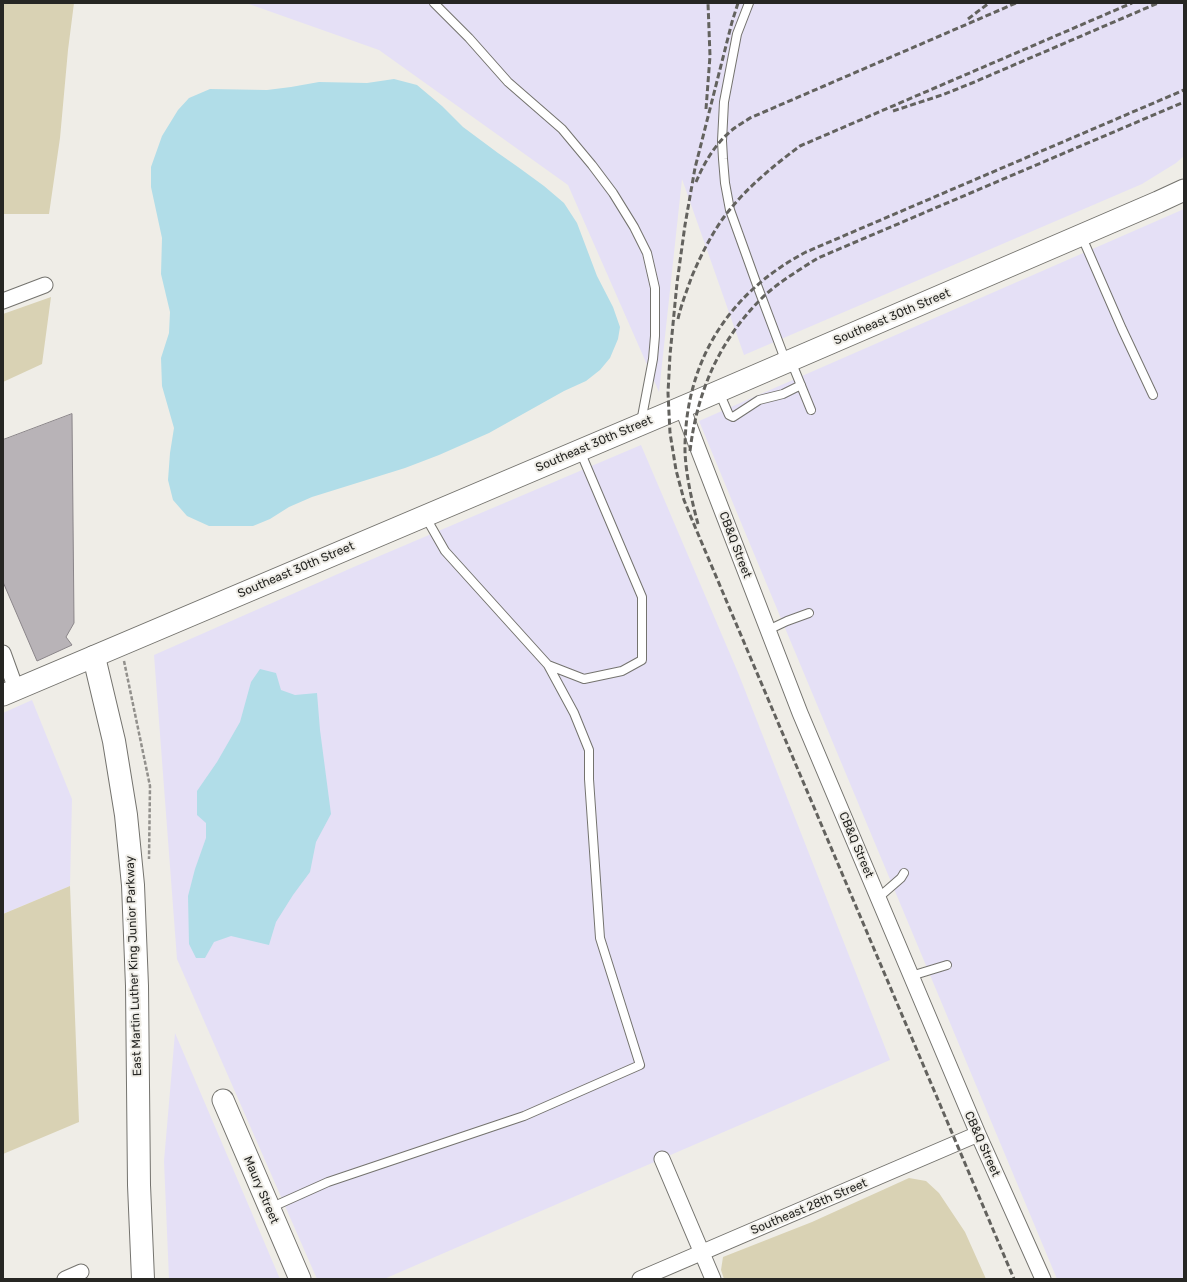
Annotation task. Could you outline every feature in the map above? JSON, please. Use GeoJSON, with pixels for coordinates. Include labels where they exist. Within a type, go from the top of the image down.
{"type":"FeatureCollection","features":[{"type":"Feature","properties":{"kind":"main road","name":"Southeast 30th Street"},"geometry":{"type":"LineString","coordinates":[[10,692],[94,657],[134,638],[682,407],[1184,190]]}},
{"type":"Feature","properties":{"kind":"main road","name":"East Martin Luther King Junior Parkway"},"geometry":{"type":"LineString","coordinates":[[94,657],[114,742],[126,815],[132,885],[137,986],[139,1185],[143,1279]]}},
{"type":"Feature","properties":{"kind":"main road","name":"Maury Street"},"geometry":{"type":"LineString","coordinates":[[224,1100],[300,1279]]}},
{"type":"Feature","properties":{"kind":"street"},"geometry":{"type":"LineString","coordinates":[[3,301],[45,285]]}},
{"type":"Feature","properties":{"kind":"street","name":"CB&Q Street"},"geometry":{"type":"LineString","coordinates":[[682,407],[800,713],[978,1134],[1043,1279]]}},
{"type":"Feature","properties":{"kind":"street"},"geometry":{"type":"LineString","coordinates":[[3,653],[10,692]]}},
{"type":"Feature","properties":{"kind":"street","name":"Southeast 28th Street"},"geometry":{"type":"LineString","coordinates":[[640,1279],[978,1134]]}},
{"type":"Feature","properties":{"kind":"street"},"geometry":{"type":"LineString","coordinates":[[662,1159],[713,1279]]}},
{"type":"Feature","properties":{"kind":"street"},"geometry":{"type":"LineString","coordinates":[[65,1279],[80,1272]]}},
{"type":"Feature","properties":{"kind":"lane"},"geometry":{"type":"LineString","coordinates":[[434,3],[469,38],[508,82],[562,129],[592,165],[634,226],[647,253],[655,288],[655,336],[653,359],[640,424]]}},
{"type":"Feature","properties":{"kind":"lane"},"geometry":{"type":"LineString","coordinates":[[750,3],[737,34],[724,102],[722,141],[724,171],[730,210],[756,284],[811,410]]}},
{"type":"Feature","properties":{"kind":"lane"},"geometry":{"type":"LineString","coordinates":[[1081,235],[1153,395]]}},
{"type":"Feature","properties":{"kind":"lane"},"geometry":{"type":"LineString","coordinates":[[718,391],[729,415],[733,416],[759,400],[782,394],[801,386]]}},
{"type":"Feature","properties":{"kind":"lane"},"geometry":{"type":"LineString","coordinates":[[548,665],[584,679],[622,671],[642,660],[642,597],[580,450]]}},
{"type":"Feature","properties":{"kind":"lane"},"geometry":{"type":"LineString","coordinates":[[270,1208],[328,1182],[524,1116],[640,1065],[600,938],[589,750],[574,713],[548,665],[445,551],[424,516]]}},
{"type":"Feature","properties":{"kind":"lane"},"geometry":{"type":"LineString","coordinates":[[768,630],[809,613]]}},
{"type":"Feature","properties":{"kind":"lane"},"geometry":{"type":"LineString","coordinates":[[878,898],[902,878],[904,873]]}},
{"type":"Feature","properties":{"kind":"lane"},"geometry":{"type":"LineString","coordinates":[[911,976],[947,965]]}},
{"type":"Feature","properties":{"kind":"shaded area"},"geometry":{"type":"Polygon","coordinates":[[[3,3],[74,3],[60,138],[49,214],[3,214],[3,3]]]}},
{"type":"Feature","properties":{"kind":"shaded area"},"geometry":{"type":"Polygon","coordinates":[[[246,3],[1184,3],[1184,156],[1176,163],[1142,184],[744,355],[682,179],[659,392],[568,185],[379,50],[246,3]]]}},
{"type":"Feature","properties":{"kind":"shaded area"},"geometry":{"type":"Polygon","coordinates":[[[1184,209],[1184,1279],[1057,1279],[699,421],[1184,209]]]}},
{"type":"Feature","properties":{"kind":"shaded area"},"geometry":{"type":"Polygon","coordinates":[[[51,297],[42,364],[3,382],[3,314],[51,297]]]}},
{"type":"Feature","properties":{"kind":"shaded area"},"geometry":{"type":"Polygon","coordinates":[[[641,445],[739,675],[890,1060],[384,1279],[317,1279],[177,959],[154,655],[356,566],[641,445]]]}},
{"type":"Feature","properties":{"kind":"shaded area"},"geometry":{"type":"Polygon","coordinates":[[[32,700],[72,799],[70,886],[3,914],[3,713],[32,700]]]}},
{"type":"Feature","properties":{"kind":"shaded area"},"geometry":{"type":"Polygon","coordinates":[[[70,886],[79,1122],[3,1154],[3,914],[70,886]]]}},
{"type":"Feature","properties":{"kind":"shaded area"},"geometry":{"type":"Polygon","coordinates":[[[175,1033],[280,1279],[169,1279],[164,1161],[175,1033]]]}},
{"type":"Feature","properties":{"kind":"shaded area"},"geometry":{"type":"Polygon","coordinates":[[[909,1178],[926,1181],[939,1193],[965,1232],[986,1279],[724,1279],[721,1270],[723,1257],[812,1222],[909,1178]]]}},
{"type":"Feature","properties":{"kind":"water"},"geometry":{"type":"Polygon","coordinates":[[[394,79],[417,85],[442,106],[463,127],[544,186],[564,203],[577,223],[597,276],[613,307],[620,327],[618,339],[610,358],[600,370],[586,381],[564,391],[489,433],[405,468],[312,497],[289,507],[270,519],[253,526],[209,526],[187,516],[173,500],[168,480],[174,428],[162,386],[161,358],[169,333],[170,312],[161,274],[162,238],[151,187],[151,167],[162,136],[178,110],[189,98],[210,89],[267,90],[319,82],[367,83],[394,79]]]}},
{"type":"Feature","properties":{"kind":"water"},"geometry":{"type":"Polygon","coordinates":[[[260,669],[276,673],[281,690],[295,695],[317,693],[320,730],[331,814],[316,842],[310,872],[276,922],[269,945],[231,936],[214,942],[205,958],[196,958],[189,944],[188,896],[195,869],[206,838],[206,823],[197,815],[197,791],[217,762],[240,722],[251,682],[260,669]]]}},
{"type":"Feature","properties":{"kind":"building"},"geometry":{"type":"Polygon","coordinates":[[[72,414],[74,623],[66,637],[72,645],[37,661],[3,582],[3,440],[72,414]]]}},
{"type":"Feature","properties":{"kind":"railway"},"geometry":{"type":"LineString","coordinates":[[706,109],[710,56],[708,3]]}},
{"type":"Feature","properties":{"kind":"railway"},"geometry":{"type":"LineString","coordinates":[[738,3],[695,168],[677,283],[668,393],[670,433],[676,470],[684,500],[690,515],[1014,1279]]}},
{"type":"Feature","properties":{"kind":"railway"},"geometry":{"type":"LineString","coordinates":[[968,19],[989,3]]}},
{"type":"Feature","properties":{"kind":"railway"},"geometry":{"type":"LineString","coordinates":[[696,182],[706,161],[720,141],[732,130],[750,118],[1016,3]]}},
{"type":"Feature","properties":{"kind":"railway"},"geometry":{"type":"LineString","coordinates":[[678,319],[695,268],[719,224],[732,207],[759,179],[800,146],[1132,3]]}},
{"type":"Feature","properties":{"kind":"railway"},"geometry":{"type":"LineString","coordinates":[[893,111],[942,95],[972,83],[1158,3]]}},
{"type":"Feature","properties":{"kind":"railway"},"geometry":{"type":"LineString","coordinates":[[698,524],[690,488],[685,452],[687,420],[693,389],[702,360],[716,334],[733,310],[754,288],[778,269],[806,252],[1184,90]]}},
{"type":"Feature","properties":{"kind":"railway"},"geometry":{"type":"LineString","coordinates":[[690,451],[693,429],[704,388],[722,350],[746,315],[767,293],[781,282],[818,258],[1184,102]]}}]}
